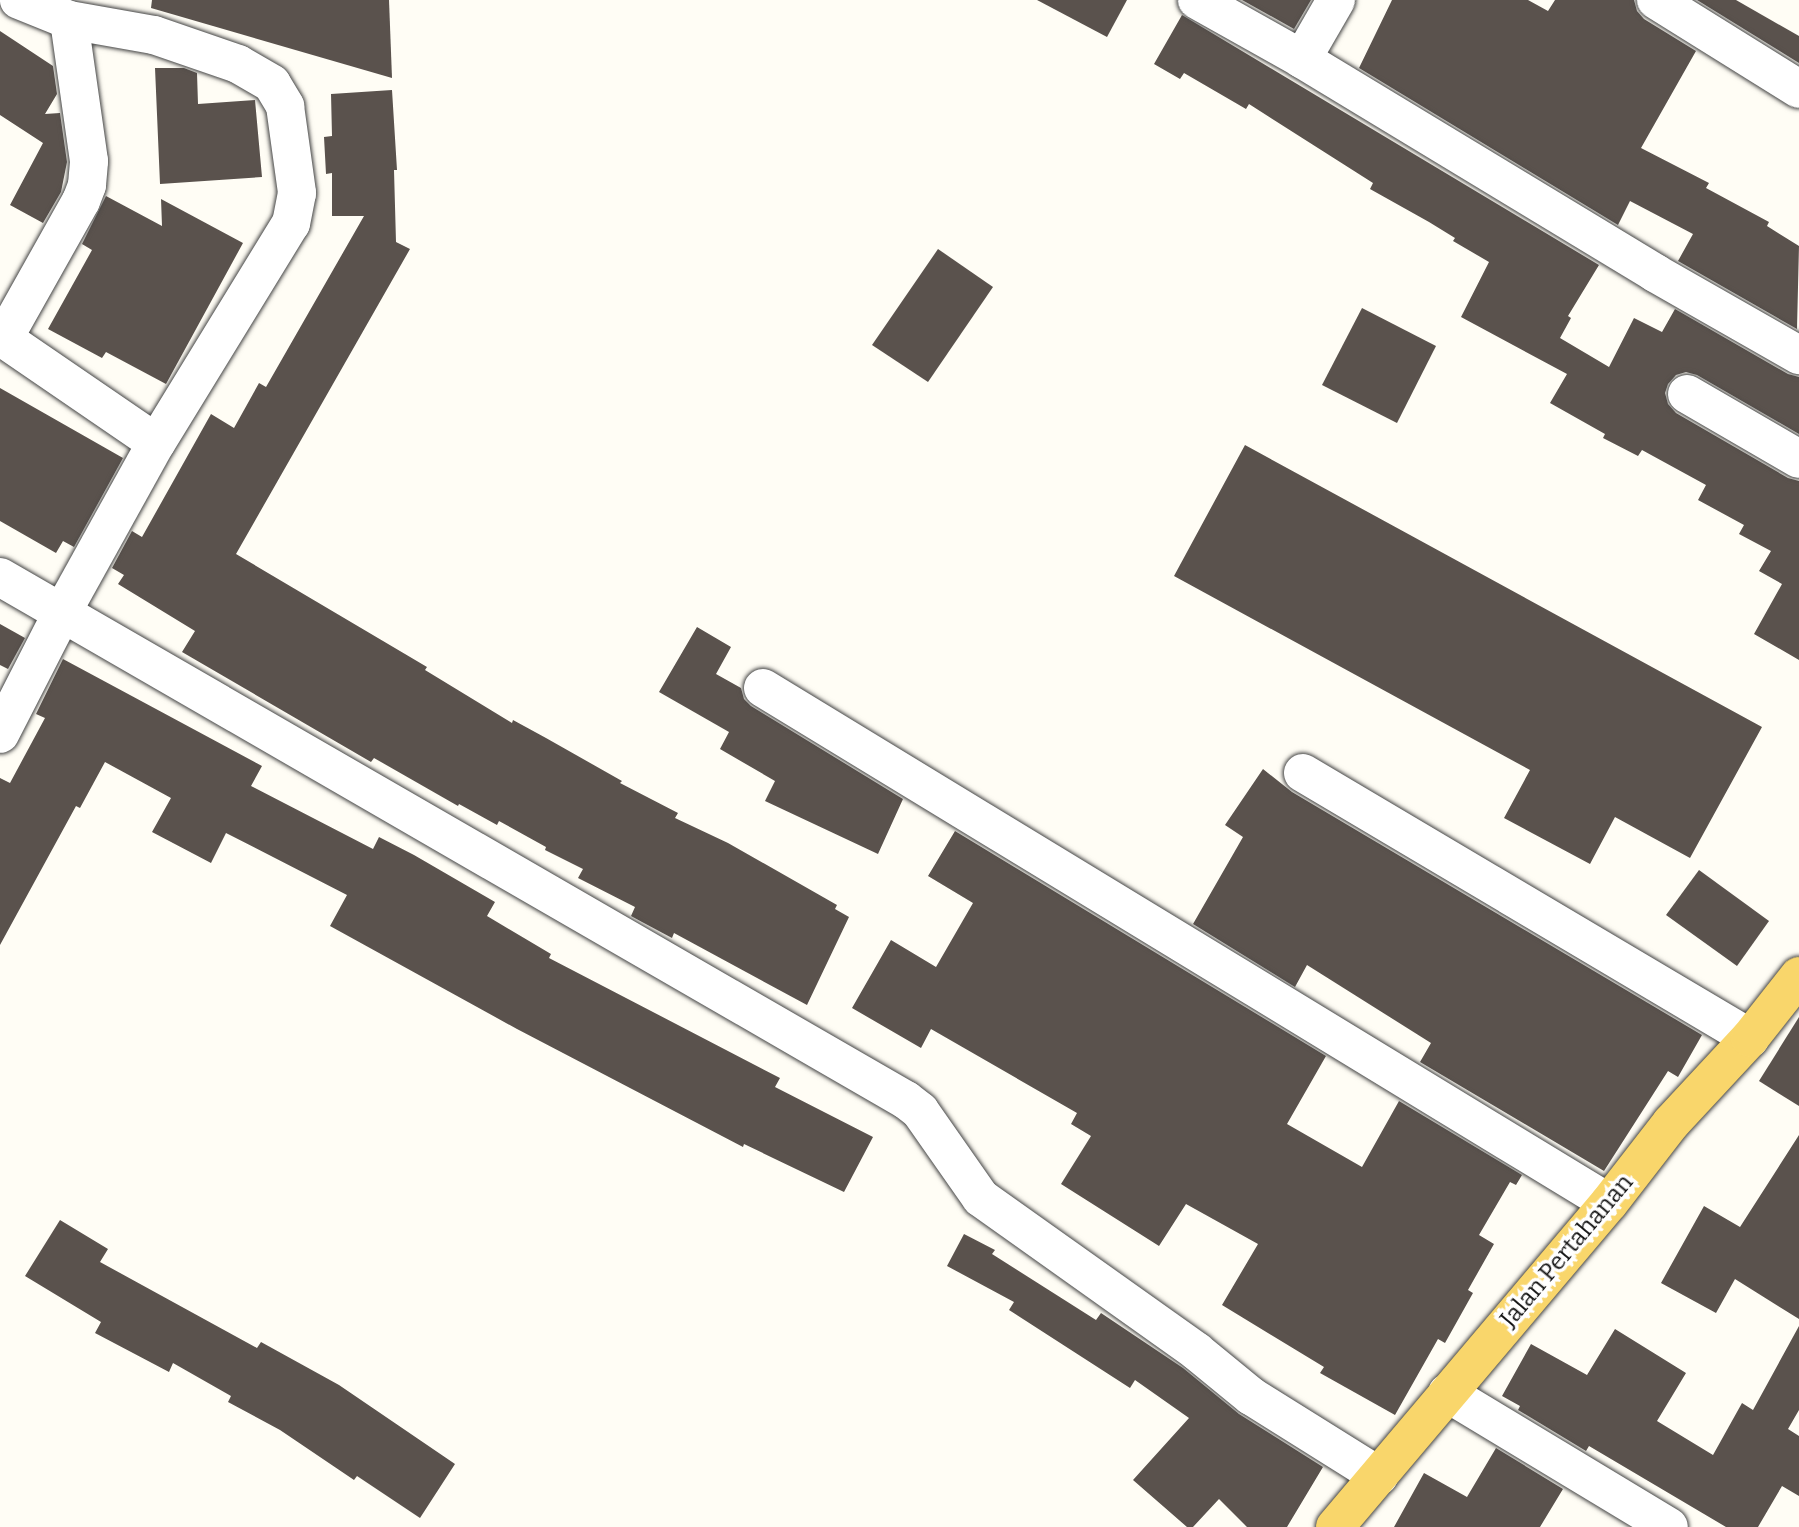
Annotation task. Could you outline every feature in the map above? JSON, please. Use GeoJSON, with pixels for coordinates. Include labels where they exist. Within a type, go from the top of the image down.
{"type":"FeatureCollection","features":[{"type":"Feature","properties":{"kind":"main road","name":"Jalan Pertahanan"},"geometry":{"type":"LineString","coordinates":[[1335,1527],[1609,1203],[1671,1123],[1750,1038],[1799,976]]}},
{"type":"Feature","properties":{"kind":"street"},"geometry":{"type":"LineString","coordinates":[[0,734],[63,611],[156,443],[291,223],[297,193],[285,106],[272,85],[238,64],[153,35],[69,20],[19,0]]}},
{"type":"Feature","properties":{"kind":"street"},"geometry":{"type":"LineString","coordinates":[[1197,0],[1302,59],[1656,273],[1799,355]]}},
{"type":"Feature","properties":{"kind":"street"},"geometry":{"type":"LineString","coordinates":[[1302,59],[1336,0]]}},
{"type":"Feature","properties":{"kind":"street"},"geometry":{"type":"LineString","coordinates":[[1656,0],[1799,89]]}},
{"type":"Feature","properties":{"kind":"street"},"geometry":{"type":"LineString","coordinates":[[69,20],[89,161],[87,184],[81,201],[2,337],[156,443]]}},
{"type":"Feature","properties":{"kind":"street"},"geometry":{"type":"LineString","coordinates":[[1687,394],[1799,459]]}},
{"type":"Feature","properties":{"kind":"street"},"geometry":{"type":"LineString","coordinates":[[0,577],[906,1100],[920,1111],[963,1177],[981,1198],[1196,1351],[1251,1396],[1384,1469]]}},
{"type":"Feature","properties":{"kind":"street"},"geometry":{"type":"LineString","coordinates":[[763,688],[1609,1203]]}},
{"type":"Feature","properties":{"kind":"street"},"geometry":{"type":"LineString","coordinates":[[1303,773],[1750,1038]]}},
{"type":"Feature","properties":{"kind":"street"},"geometry":{"type":"LineString","coordinates":[[1447,1393],[1669,1527]]}},
{"type":"Feature","properties":{"kind":"building"},"geometry":{"type":"Polygon","coordinates":[[[152,0],[389,0],[392,78],[151,8],[152,0]]]}},
{"type":"Feature","properties":{"kind":"building"},"geometry":{"type":"Polygon","coordinates":[[[1037,0],[1127,0],[1107,37],[1037,0]]]}},
{"type":"Feature","properties":{"kind":"building"},"geometry":{"type":"Polygon","coordinates":[[[1242,0],[1311,0],[1294,29],[1242,0]]]}},
{"type":"Feature","properties":{"kind":"building"},"geometry":{"type":"Polygon","coordinates":[[[1392,0],[1528,0],[1548,11],[1555,0],[1634,0],[1637,11],[1644,19],[1696,51],[1641,148],[1709,183],[1706,188],[1769,222],[1767,226],[1799,246],[1797,329],[1678,261],[1693,234],[1630,201],[1618,225],[1359,68],[1392,0]]]}},
{"type":"Feature","properties":{"kind":"building"},"geometry":{"type":"Polygon","coordinates":[[[1697,0],[1736,0],[1799,36],[1799,63],[1697,0]]]}},
{"type":"Feature","properties":{"kind":"building"},"geometry":{"type":"Polygon","coordinates":[[[1182,15],[1599,265],[1568,316],[1571,318],[1560,338],[1609,367],[1634,318],[1662,332],[1675,309],[1788,374],[1799,377],[1799,434],[1697,375],[1686,372],[1676,375],[1668,384],[1665,393],[1668,404],[1676,413],[1788,478],[1799,481],[1799,660],[1754,634],[1782,584],[1759,571],[1771,551],[1739,534],[1744,525],[1698,500],[1706,485],[1642,450],[1638,456],[1603,438],[1605,434],[1550,403],[1567,374],[1461,317],[1489,262],[1453,241],[1455,238],[1429,222],[1370,189],[1373,183],[1249,104],[1246,109],[1184,73],[1180,79],[1154,64],[1182,15]]]}},
{"type":"Feature","properties":{"kind":"building"},"geometry":{"type":"Polygon","coordinates":[[[0,31],[53,66],[57,94],[45,114],[60,113],[67,162],[61,192],[43,223],[10,205],[43,143],[0,115],[0,31]]]}},
{"type":"Feature","properties":{"kind":"building"},"geometry":{"type":"Polygon","coordinates":[[[155,68],[184,68],[197,73],[198,104],[255,100],[262,177],[160,184],[155,68]]]}},
{"type":"Feature","properties":{"kind":"building"},"geometry":{"type":"Polygon","coordinates":[[[392,90],[397,170],[394,170],[396,242],[410,249],[236,554],[427,667],[425,670],[512,723],[513,720],[546,738],[622,781],[620,783],[678,813],[675,818],[728,843],[837,905],[835,909],[849,917],[807,1005],[674,933],[672,938],[631,916],[635,907],[578,878],[583,869],[545,850],[546,847],[499,821],[497,825],[459,804],[458,806],[374,758],[371,762],[182,652],[195,631],[118,584],[124,575],[112,568],[132,531],[142,537],[211,414],[234,428],[259,383],[266,387],[364,216],[332,216],[332,173],[326,174],[324,137],[332,136],[331,94],[392,90]]]}},
{"type":"Feature","properties":{"kind":"building"},"geometry":{"type":"Polygon","coordinates":[[[106,196],[162,226],[161,199],[243,243],[166,384],[106,352],[102,358],[48,329],[92,250],[82,244],[106,196]]]}},
{"type":"Feature","properties":{"kind":"building"},"geometry":{"type":"Polygon","coordinates":[[[938,249],[993,287],[928,382],[872,345],[938,249]]]}},
{"type":"Feature","properties":{"kind":"building"},"geometry":{"type":"Polygon","coordinates":[[[1362,308],[1436,346],[1397,423],[1322,385],[1362,308]]]}},
{"type":"Feature","properties":{"kind":"building"},"geometry":{"type":"Polygon","coordinates":[[[0,388],[123,458],[74,547],[63,541],[56,553],[0,521],[0,388]]]}},
{"type":"Feature","properties":{"kind":"building"},"geometry":{"type":"Polygon","coordinates":[[[1245,445],[1762,727],[1690,858],[1615,817],[1590,864],[1504,818],[1530,770],[1174,576],[1245,445]]]}},
{"type":"Feature","properties":{"kind":"building"},"geometry":{"type":"Polygon","coordinates":[[[0,624],[25,638],[8,669],[0,665],[0,624]]]}},
{"type":"Feature","properties":{"kind":"building"},"geometry":{"type":"Polygon","coordinates":[[[697,627],[731,647],[716,674],[741,688],[744,699],[751,706],[903,799],[878,854],[765,801],[775,781],[720,749],[729,732],[659,692],[697,627]]]}},
{"type":"Feature","properties":{"kind":"building"},"geometry":{"type":"Polygon","coordinates":[[[63,659],[262,766],[251,786],[373,849],[379,837],[414,855],[495,902],[487,916],[551,954],[549,958],[780,1078],[775,1087],[873,1137],[844,1192],[744,1144],[743,1147],[517,1029],[330,926],[347,895],[226,833],[211,863],[152,832],[171,798],[105,762],[80,808],[76,806],[0,945],[0,778],[10,783],[45,718],[36,714],[63,659]]]}},
{"type":"Feature","properties":{"kind":"building"},"geometry":{"type":"Polygon","coordinates":[[[1263,769],[1292,792],[1702,1035],[1678,1077],[1668,1071],[1604,1171],[1420,1062],[1431,1043],[1307,965],[1295,987],[1193,924],[1243,837],[1225,825],[1263,769]]]}},
{"type":"Feature","properties":{"kind":"building"},"geometry":{"type":"Polygon","coordinates":[[[955,831],[1326,1056],[1287,1124],[1362,1167],[1399,1101],[1522,1175],[1516,1185],[1510,1182],[1479,1235],[1494,1244],[1468,1290],[1473,1293],[1445,1343],[1438,1339],[1395,1415],[1320,1373],[1324,1367],[1222,1305],[1258,1244],[1186,1204],[1159,1246],[1061,1184],[1091,1136],[1071,1124],[1077,1113],[931,1029],[921,1048],[852,1008],[891,940],[936,967],[973,903],[928,876],[955,831]]]}},
{"type":"Feature","properties":{"kind":"building"},"geometry":{"type":"Polygon","coordinates":[[[1699,870],[1769,921],[1737,966],[1666,915],[1699,870]]]}},
{"type":"Feature","properties":{"kind":"building"},"geometry":{"type":"Polygon","coordinates":[[[1799,1017],[1799,1106],[1759,1081],[1799,1017]]]}},
{"type":"Feature","properties":{"kind":"building"},"geometry":{"type":"Polygon","coordinates":[[[1799,1135],[1799,1319],[1735,1279],[1716,1313],[1661,1283],[1704,1206],[1740,1227],[1799,1135]]]}},
{"type":"Feature","properties":{"kind":"building"},"geometry":{"type":"Polygon","coordinates":[[[60,1220],[108,1249],[100,1262],[257,1348],[261,1342],[339,1385],[455,1464],[420,1518],[357,1476],[354,1480],[280,1430],[228,1402],[231,1396],[173,1363],[169,1372],[95,1333],[101,1322],[25,1276],[60,1220]]]}},
{"type":"Feature","properties":{"kind":"building"},"geometry":{"type":"Polygon","coordinates":[[[964,1234],[995,1250],[992,1254],[1096,1320],[1101,1313],[1183,1368],[1239,1414],[1323,1467],[1287,1527],[1247,1527],[1219,1499],[1193,1527],[1187,1527],[1133,1480],[1189,1418],[1135,1380],[1130,1388],[1009,1310],[1014,1302],[947,1266],[964,1234]]]}},
{"type":"Feature","properties":{"kind":"building"},"geometry":{"type":"Polygon","coordinates":[[[1799,1326],[1799,1410],[1788,1429],[1799,1436],[1799,1496],[1782,1486],[1758,1527],[1726,1527],[1589,1446],[1586,1451],[1518,1410],[1520,1406],[1502,1396],[1531,1344],[1587,1375],[1615,1329],[1686,1373],[1657,1421],[1713,1455],[1742,1403],[1753,1410],[1799,1326]]]}},
{"type":"Feature","properties":{"kind":"building"},"geometry":{"type":"Polygon","coordinates":[[[1496,1448],[1563,1489],[1540,1527],[1394,1527],[1424,1473],[1467,1497],[1496,1448]]]}}]}
